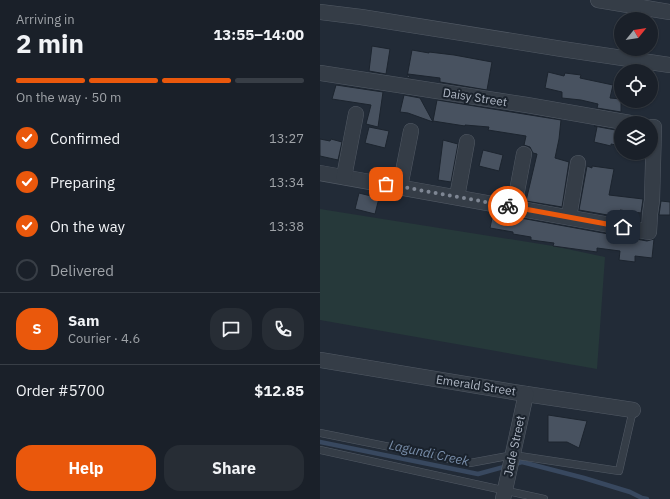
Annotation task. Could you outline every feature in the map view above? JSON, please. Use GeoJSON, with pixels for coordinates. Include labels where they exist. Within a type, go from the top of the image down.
{"type":"FeatureCollection","features":[{"type":"Feature","properties":{"kind":"street"},"geometry":{"type":"LineString","coordinates":[[598,0],[670,12]]}},
{"type":"Feature","properties":{"kind":"street"},"geometry":{"type":"LineString","coordinates":[[320,12],[670,65]]}},
{"type":"Feature","properties":{"kind":"street","name":"Daisy Street"},"geometry":{"type":"LineString","coordinates":[[320,73],[527,105],[614,120]]}},
{"type":"Feature","properties":{"kind":"street"},"geometry":{"type":"LineString","coordinates":[[344,177],[356,114]]}},
{"type":"Feature","properties":{"kind":"street"},"geometry":{"type":"LineString","coordinates":[[400,187],[411,131]]}},
{"type":"Feature","properties":{"kind":"street"},"geometry":{"type":"LineString","coordinates":[[457,197],[467,142]]}},
{"type":"Feature","properties":{"kind":"street"},"geometry":{"type":"LineString","coordinates":[[514,207],[524,154]]}},
{"type":"Feature","properties":{"kind":"street"},"geometry":{"type":"LineString","coordinates":[[320,173],[649,232],[652,200],[652,160]]}},
{"type":"Feature","properties":{"kind":"street"},"geometry":{"type":"LineString","coordinates":[[569,217],[578,164]]}},
{"type":"Feature","properties":{"kind":"street","name":"Emerald Street"},"geometry":{"type":"LineString","coordinates":[[320,360],[633,410]]}},
{"type":"Feature","properties":{"kind":"street","name":"Jade Street"},"geometry":{"type":"LineString","coordinates":[[504,495],[526,394]]}},
{"type":"Feature","properties":{"kind":"lane"},"geometry":{"type":"LineString","coordinates":[[320,433],[470,464],[513,455],[619,471],[633,410]]}},
{"type":"Feature","properties":{"kind":"lane"},"geometry":{"type":"LineString","coordinates":[[320,450],[504,495],[544,499]]}},
{"type":"Feature","properties":{"kind":"shaded area"},"geometry":{"type":"Polygon","coordinates":[[[320,209],[553,246],[605,257],[597,369],[320,320],[320,209]]]}},
{"type":"Feature","properties":{"kind":"building"},"geometry":{"type":"Polygon","coordinates":[[[372,46],[390,49],[386,74],[369,71],[372,46]]]}},
{"type":"Feature","properties":{"kind":"building"},"geometry":{"type":"Polygon","coordinates":[[[412,50],[454,55],[492,62],[487,90],[440,82],[440,78],[408,74],[410,78],[407,77],[412,50]]]}},
{"type":"Feature","properties":{"kind":"building"},"geometry":{"type":"Polygon","coordinates":[[[548,72],[564,76],[565,73],[581,75],[580,78],[613,85],[610,98],[614,98],[614,108],[621,108],[621,112],[597,108],[598,104],[562,98],[562,92],[545,88],[548,72]]]}},
{"type":"Feature","properties":{"kind":"building"},"geometry":{"type":"Polygon","coordinates":[[[336,85],[383,92],[378,127],[366,124],[371,105],[332,99],[336,85]]]}},
{"type":"Feature","properties":{"kind":"building"},"geometry":{"type":"Polygon","coordinates":[[[404,95],[420,98],[433,122],[408,113],[400,112],[404,95]]]}},
{"type":"Feature","properties":{"kind":"building"},"geometry":{"type":"Polygon","coordinates":[[[437,100],[561,120],[555,158],[569,162],[562,207],[526,201],[537,154],[533,153],[530,147],[524,145],[526,136],[488,130],[489,127],[465,126],[433,121],[437,100]]]}},
{"type":"Feature","properties":{"kind":"building"},"geometry":{"type":"Polygon","coordinates":[[[594,126],[614,130],[614,145],[611,144],[611,146],[594,142],[597,127],[594,126]]]}},
{"type":"Feature","properties":{"kind":"building"},"geometry":{"type":"Polygon","coordinates":[[[369,127],[389,131],[385,148],[365,143],[369,127]]]}},
{"type":"Feature","properties":{"kind":"building"},"geometry":{"type":"Polygon","coordinates":[[[320,139],[330,141],[331,139],[342,142],[338,160],[320,156],[320,139]]]}},
{"type":"Feature","properties":{"kind":"building"},"geometry":{"type":"Polygon","coordinates":[[[443,140],[458,144],[451,182],[438,180],[443,140]]]}},
{"type":"Feature","properties":{"kind":"building"},"geometry":{"type":"Polygon","coordinates":[[[483,150],[503,155],[499,171],[479,166],[483,150]]]}},
{"type":"Feature","properties":{"kind":"building"},"geometry":{"type":"Polygon","coordinates":[[[587,166],[592,168],[592,166],[614,169],[609,195],[643,199],[641,213],[620,210],[619,217],[579,210],[587,166]]]}},
{"type":"Feature","properties":{"kind":"building"},"geometry":{"type":"Polygon","coordinates":[[[359,193],[379,198],[375,214],[355,209],[359,193]]]}},
{"type":"Feature","properties":{"kind":"building"},"geometry":{"type":"Polygon","coordinates":[[[661,201],[670,202],[670,215],[659,215],[661,201]]]}},
{"type":"Feature","properties":{"kind":"building"},"geometry":{"type":"Polygon","coordinates":[[[493,213],[647,241],[654,239],[652,258],[635,256],[635,262],[619,260],[620,251],[597,248],[597,252],[553,246],[554,243],[531,240],[531,237],[490,228],[493,213]]]}},
{"type":"Feature","properties":{"kind":"building"},"geometry":{"type":"Polygon","coordinates":[[[548,415],[587,421],[579,448],[567,442],[548,442],[548,415]]]}},
{"type":"Feature","properties":{"kind":"waterway","name":"Lagundi Creek"},"geometry":{"type":"LineString","coordinates":[[320,442],[478,474],[522,462],[584,478],[630,492],[647,499]]}},
{"type":"Feature","properties":{"kind":"way so far"},"geometry":{"type":"LineString","coordinates":[[386,184],[508,206]]}},
{"type":"Feature","properties":{"kind":"route"},"geometry":{"type":"LineString","coordinates":[[508,206],[623,227]]}}]}
